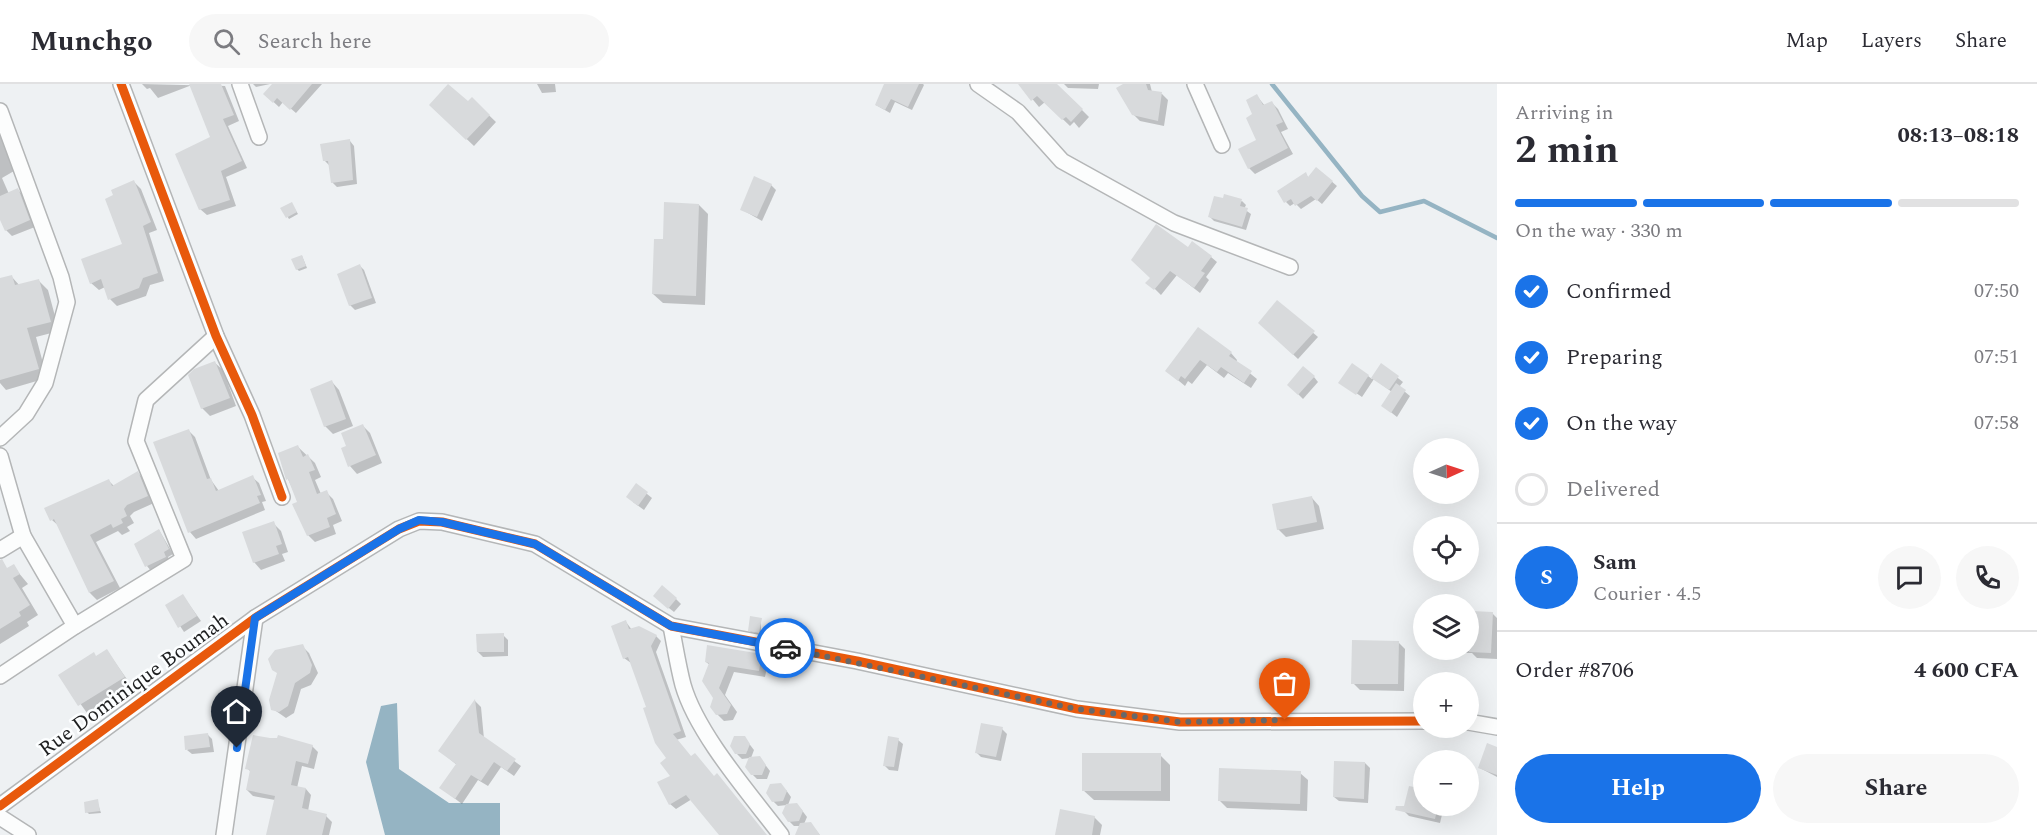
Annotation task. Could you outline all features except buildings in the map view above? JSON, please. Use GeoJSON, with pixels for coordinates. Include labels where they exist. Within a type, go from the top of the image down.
{"type":"FeatureCollection","features":[{"type":"Feature","properties":{"kind":"street"},"geometry":{"type":"LineString","coordinates":[[121,84],[216,336],[252,415],[282,497]]}},
{"type":"Feature","properties":{"kind":"street"},"geometry":{"type":"LineString","coordinates":[[240,84],[260,137]]}},
{"type":"Feature","properties":{"kind":"street"},"geometry":{"type":"LineString","coordinates":[[978,84],[1018,112],[1062,161],[1174,224],[1290,267]]}},
{"type":"Feature","properties":{"kind":"street"},"geometry":{"type":"LineString","coordinates":[[1195,84],[1222,145]]}},
{"type":"Feature","properties":{"kind":"street"},"geometry":{"type":"LineString","coordinates":[[0,111],[61,278],[67,302],[45,383],[26,414],[0,438]]}},
{"type":"Feature","properties":{"kind":"street"},"geometry":{"type":"LineString","coordinates":[[0,676],[183,559],[136,441],[146,400],[216,336]]}},
{"type":"Feature","properties":{"kind":"street"},"geometry":{"type":"LineString","coordinates":[[0,456],[23,536],[75,626]]}},
{"type":"Feature","properties":{"kind":"street","name":"Rue Dominique Boumah"},"geometry":{"type":"LineString","coordinates":[[0,806],[255,618],[399,529],[419,520],[458,524],[535,544],[671,626],[857,661],[1077,709],[1180,722],[1413,721]]}},
{"type":"Feature","properties":{"kind":"street"},"geometry":{"type":"LineString","coordinates":[[0,550],[23,536]]}},
{"type":"Feature","properties":{"kind":"street"},"geometry":{"type":"LineString","coordinates":[[224,835],[255,618]]}},
{"type":"Feature","properties":{"kind":"street"},"geometry":{"type":"LineString","coordinates":[[671,626],[684,687],[700,721],[735,774],[781,835]]}},
{"type":"Feature","properties":{"kind":"street"},"geometry":{"type":"LineString","coordinates":[[1479,724],[1497,727]]}},
{"type":"Feature","properties":{"kind":"street"},"geometry":{"type":"LineString","coordinates":[[0,817],[28,835]]}},
{"type":"Feature","properties":{"kind":"water"},"geometry":{"type":"Polygon","coordinates":[[[397,703],[399,769],[449,803],[500,803],[500,835],[385,835],[366,762],[381,706],[397,703]]]}},
{"type":"Feature","properties":{"kind":"waterway"},"geometry":{"type":"LineString","coordinates":[[1272,84],[1362,196],[1380,212],[1424,201],[1497,238]]}},
{"type":"Feature","properties":{"kind":"cycle path"},"geometry":{"type":"LineString","coordinates":[[121,84],[216,336],[252,415],[282,497]]}},
{"type":"Feature","properties":{"kind":"cycle path"},"geometry":{"type":"LineString","coordinates":[[0,806],[255,618],[399,529],[419,521],[442,522],[535,544],[671,626],[857,661],[1077,709],[1180,722],[1413,721]]}},
{"type":"Feature","properties":{"kind":"way so far"},"geometry":{"type":"LineString","coordinates":[[785,648],[857,661],[1077,709],[1180,722],[1285,720]]}},
{"type":"Feature","properties":{"kind":"route"},"geometry":{"type":"LineString","coordinates":[[237,748],[255,618],[399,529],[419,520],[458,524],[535,544],[671,626],[702,634],[785,648]]}}]}
